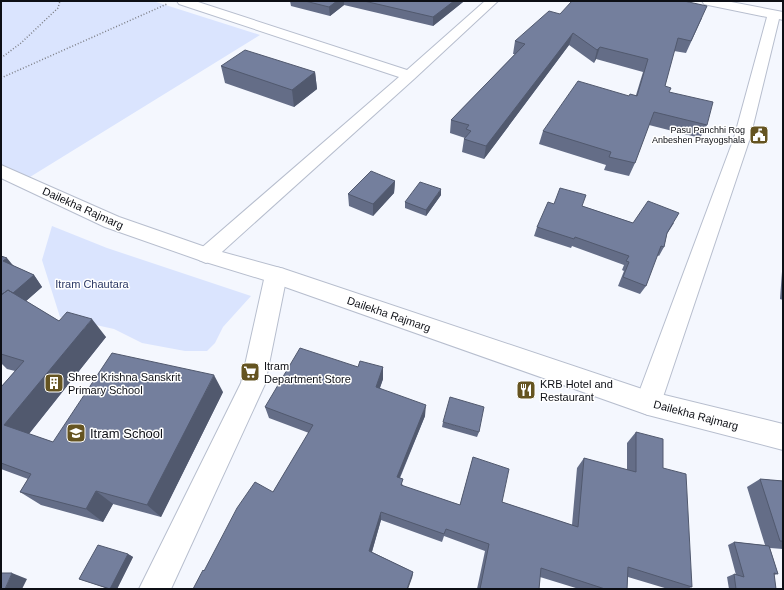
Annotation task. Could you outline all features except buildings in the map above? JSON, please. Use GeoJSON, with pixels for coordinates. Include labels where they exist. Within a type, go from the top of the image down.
{"type":"FeatureCollection","features":[{"type":"Feature","properties":{"kind":"street"},"geometry":{"type":"LineString","coordinates":[[183,1],[410,76]]}},
{"type":"Feature","properties":{"kind":"street"},"geometry":{"type":"LineString","coordinates":[[206,255],[410,76],[492,1]]}},
{"type":"Feature","properties":{"kind":"street"},"geometry":{"type":"LineString","coordinates":[[648,403],[742,138],[779,16],[744,5],[708,1]]}},
{"type":"Feature","properties":{"kind":"street","name":"Dailekha Rajmarg"},"geometry":{"type":"LineString","coordinates":[[1,171],[112,222],[206,255],[276,275],[648,403],[783,437]]}},
{"type":"Feature","properties":{"kind":"street"},"geometry":{"type":"LineString","coordinates":[[155,589],[253,384],[276,275]]}},
{"type":"Feature","properties":{"kind":"path"},"geometry":{"type":"LineString","coordinates":[[1,58],[21,43],[58,8],[60,1]]}},
{"type":"Feature","properties":{"kind":"path"},"geometry":{"type":"LineString","coordinates":[[1,78],[173,1]]}},
{"type":"Feature","properties":{"kind":"green space"},"geometry":{"type":"Polygon","coordinates":[[[1,1],[153,1],[260,35],[17,185],[1,177],[1,1]]]}},
{"type":"Feature","properties":{"kind":"green space","name":"Itram Chautara"},"geometry":{"type":"Polygon","coordinates":[[[52,226],[107,248],[251,296],[223,327],[215,343],[207,351],[185,351],[142,343],[114,329],[60,317],[42,260],[52,226]]]}},
{"type":"Feature","properties":{"kind":"place","name":"Pasu Panchhi Rog Anbeshen Prayogshala"},"geometry":{"type":"Point","coordinates":[759,135]}},
{"type":"Feature","properties":{"kind":"place","name":"Itram Department Store"},"geometry":{"type":"Point","coordinates":[250,372]}},
{"type":"Feature","properties":{"kind":"place","name":"Shree Krishna Sanskrit Primary School"},"geometry":{"type":"Point","coordinates":[54,383]}},
{"type":"Feature","properties":{"kind":"place","name":"KRB Hotel and Restaurant"},"geometry":{"type":"Point","coordinates":[526,390]}},
{"type":"Feature","properties":{"kind":"place","name":"Itram School"},"geometry":{"type":"Point","coordinates":[76,433]}}]}
